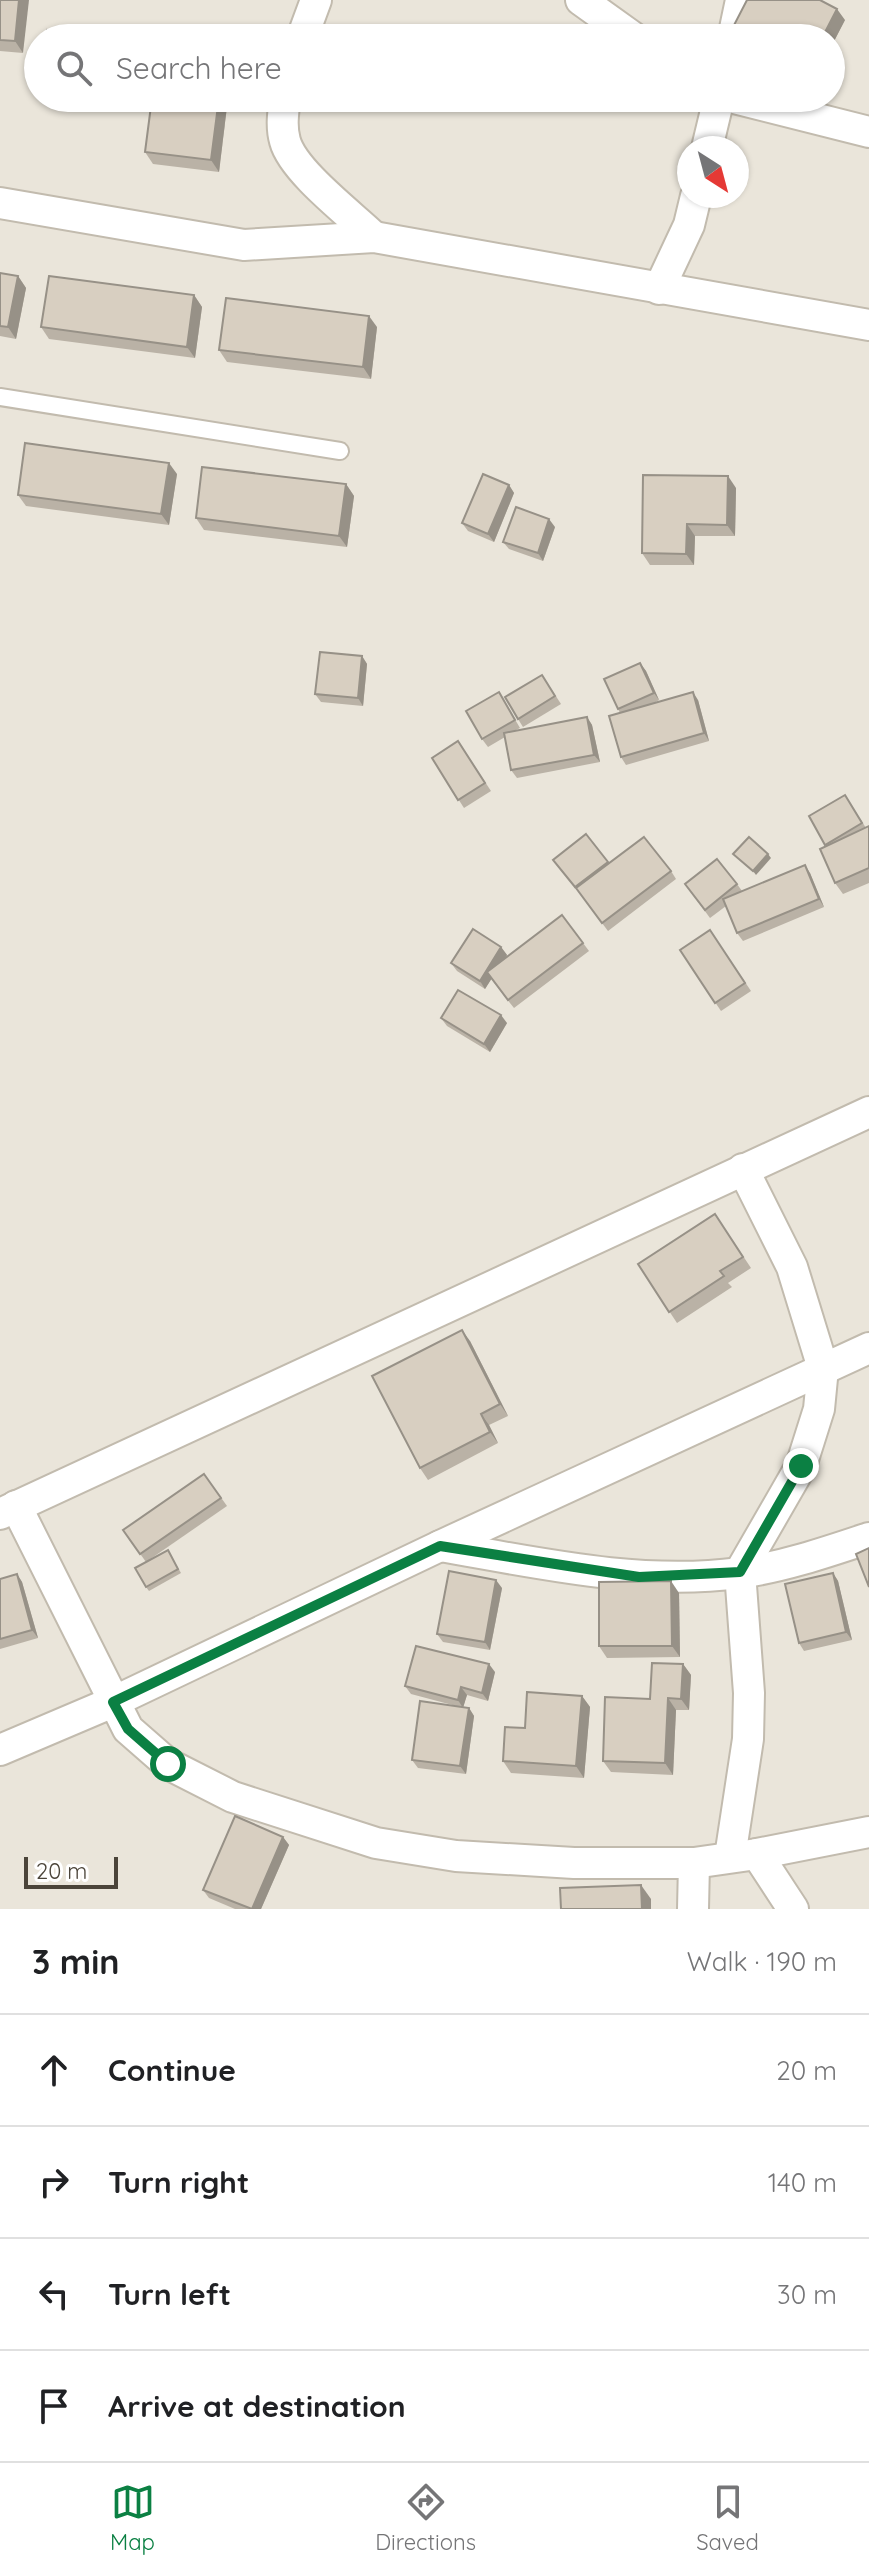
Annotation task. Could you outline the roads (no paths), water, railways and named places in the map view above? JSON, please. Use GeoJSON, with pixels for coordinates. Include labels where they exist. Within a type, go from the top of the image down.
{"type":"FeatureCollection","features":[{"type":"Feature","properties":{"kind":"street"},"geometry":{"type":"LineString","coordinates":[[307,24],[316,0]]}},
{"type":"Feature","properties":{"kind":"street"},"geometry":{"type":"LineString","coordinates":[[581,0],[614,24]]}},
{"type":"Feature","properties":{"kind":"street"},"geometry":{"type":"LineString","coordinates":[[736,24],[741,0]]}},
{"type":"Feature","properties":{"kind":"street"},"geometry":{"type":"LineString","coordinates":[[283,112],[285,144],[296,165],[374,237]]}},
{"type":"Feature","properties":{"kind":"street"},"geometry":{"type":"LineString","coordinates":[[710,136],[716,112]]}},
{"type":"Feature","properties":{"kind":"street"},"geometry":{"type":"LineString","coordinates":[[790,112],[869,132]]}},
{"type":"Feature","properties":{"kind":"street"},"geometry":{"type":"LineString","coordinates":[[0,203],[244,245],[374,237],[869,325]]}},
{"type":"Feature","properties":{"kind":"street"},"geometry":{"type":"LineString","coordinates":[[659,289],[689,225],[693,208]]}},
{"type":"Feature","properties":{"kind":"street"},"geometry":{"type":"LineString","coordinates":[[869,1112],[8,1510],[128,1729],[168,1764],[205,1784],[292,1818],[376,1843],[470,1857],[574,1863],[694,1863],[869,1832]]}},
{"type":"Feature","properties":{"kind":"street"},"geometry":{"type":"LineString","coordinates":[[743,1169],[792,1267],[823,1368],[819,1409],[801,1466],[740,1572],[749,1693],[743,1856],[793,1909]]}},
{"type":"Feature","properties":{"kind":"street"},"geometry":{"type":"LineString","coordinates":[[0,1750],[113,1702],[440,1546],[869,1348]]}},
{"type":"Feature","properties":{"kind":"street"},"geometry":{"type":"LineString","coordinates":[[440,1546],[639,1577],[740,1572],[817,1555],[869,1538]]}},
{"type":"Feature","properties":{"kind":"street"},"geometry":{"type":"LineString","coordinates":[[693,1909],[694,1863]]}},
{"type":"Feature","properties":{"kind":"lane"},"geometry":{"type":"LineString","coordinates":[[0,397],[340,451]]}}]}
